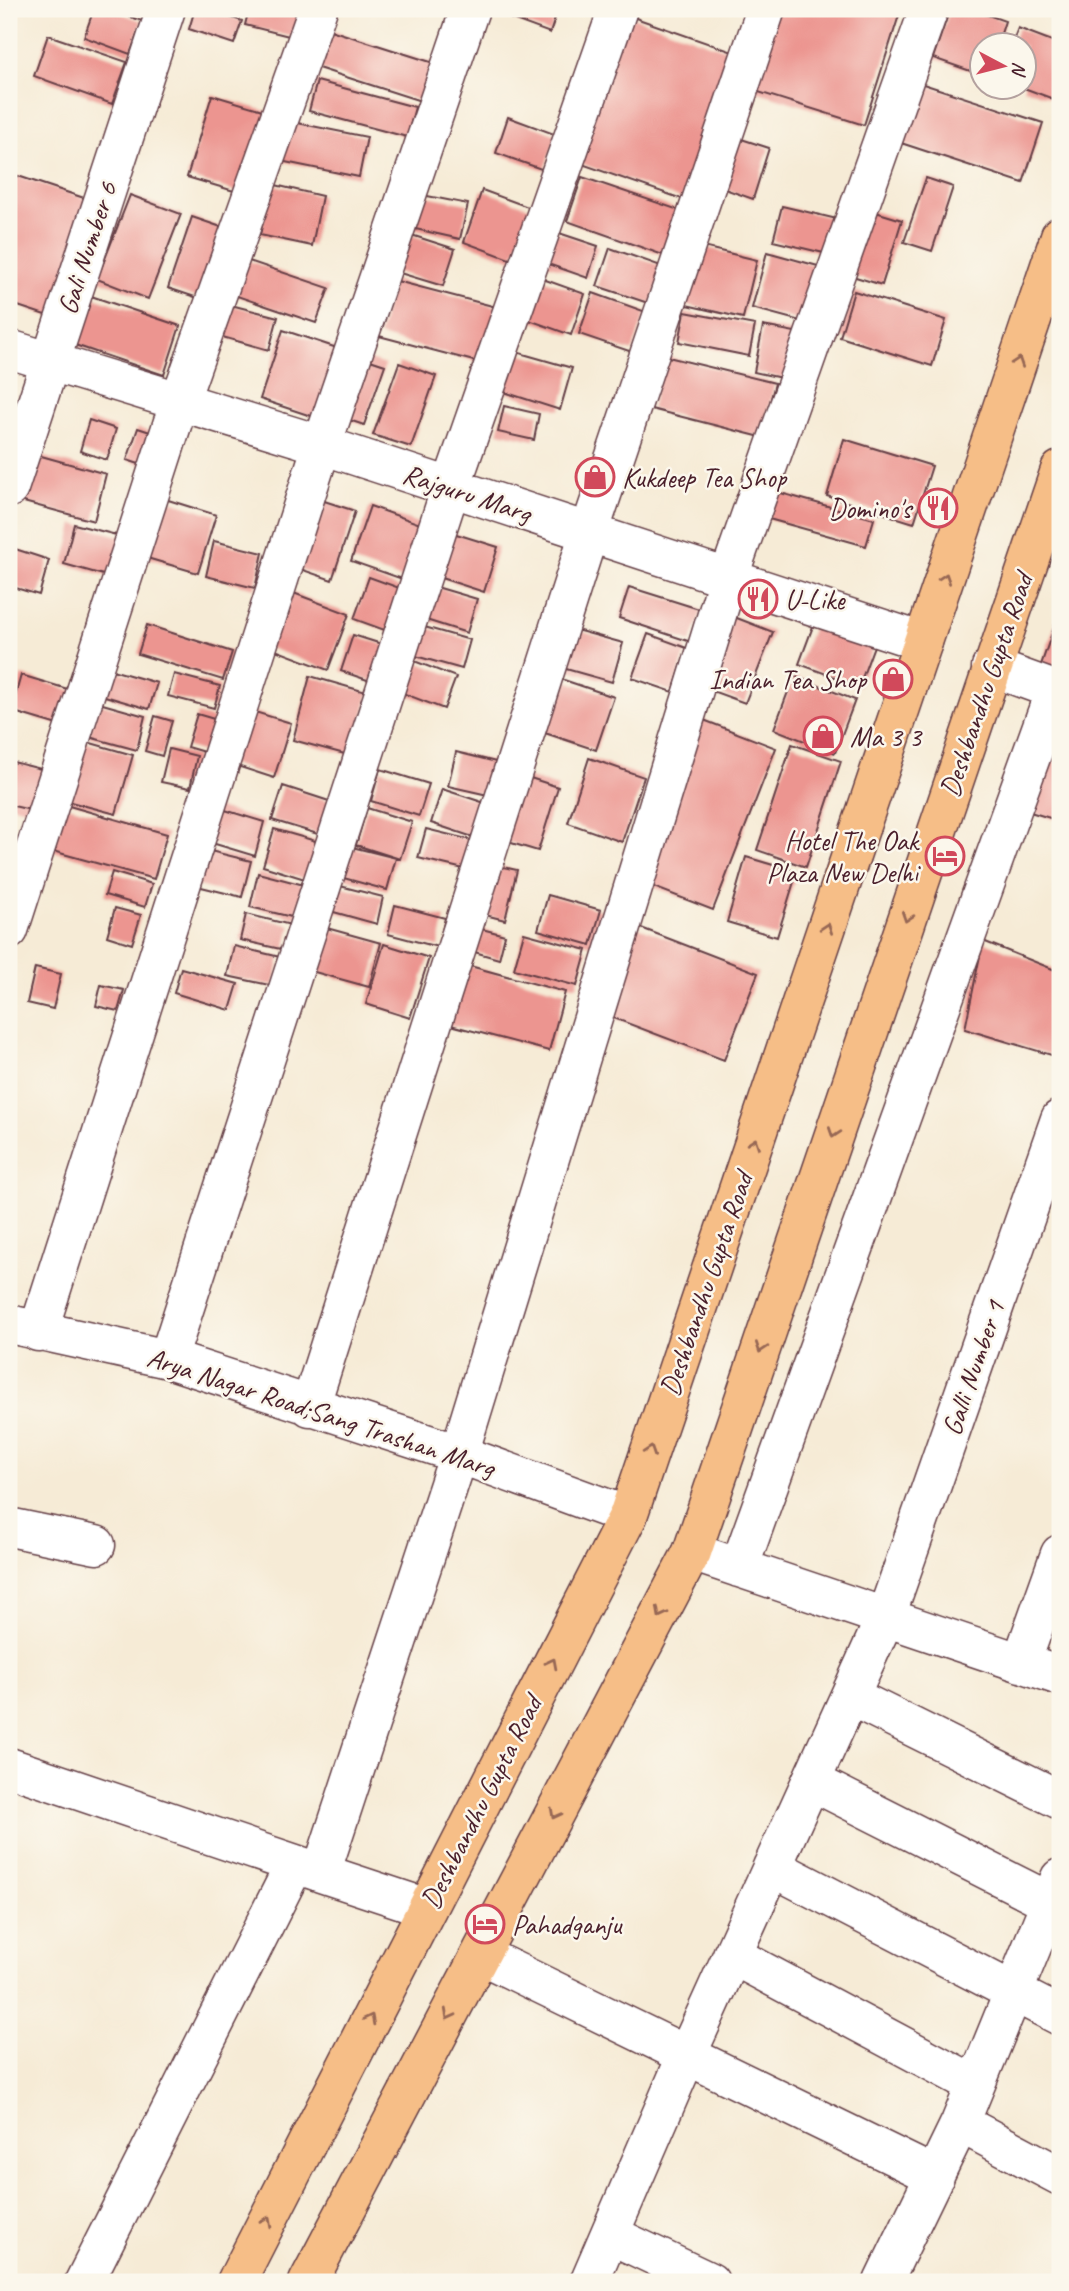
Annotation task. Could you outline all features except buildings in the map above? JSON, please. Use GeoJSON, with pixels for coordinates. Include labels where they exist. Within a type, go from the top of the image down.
{"type":"FeatureCollection","features":[{"type":"Feature","properties":{"kind":"main road","name":"Deshbandhu Gupta Road"},"geometry":{"type":"LineString","coordinates":[[236,2282],[628,1516],[1060,236]]}},
{"type":"Feature","properties":{"kind":"main road","name":"Deshbandhu Gupta Road"},"geometry":{"type":"LineString","coordinates":[[308,2282],[692,1552],[1060,470]]}},
{"type":"Feature","properties":{"kind":"street","name":"Gali Number 6"},"geometry":{"type":"LineString","coordinates":[[9,488],[52,362],[150,51],[166,9]]}},
{"type":"Feature","properties":{"kind":"street"},"geometry":{"type":"LineString","coordinates":[[9,930],[180,400],[318,9]]}},
{"type":"Feature","properties":{"kind":"street"},"geometry":{"type":"LineString","coordinates":[[24,1328],[470,9]]}},
{"type":"Feature","properties":{"kind":"street"},"geometry":{"type":"LineString","coordinates":[[168,1359],[451,488],[618,9]]}},
{"type":"Feature","properties":{"kind":"street"},"geometry":{"type":"LineString","coordinates":[[310,1407],[589,533],[766,9]]}},
{"type":"Feature","properties":{"kind":"street"},"geometry":{"type":"LineString","coordinates":[[85,2282],[308,1869],[459,1454],[728,579],[929,9]]}},
{"type":"Feature","properties":{"kind":"street","name":"Rajguru Marg"},"geometry":{"type":"LineString","coordinates":[[9,349],[322,445],[923,642]]}},
{"type":"Feature","properties":{"kind":"street"},"geometry":{"type":"LineString","coordinates":[[739,1568],[1058,691],[991,667]]}},
{"type":"Feature","properties":{"kind":"street","name":"Galli Number 1"},"geometry":{"type":"LineString","coordinates":[[589,2282],[686,2057],[886,1616],[1060,1119]]}},
{"type":"Feature","properties":{"kind":"street","name":"Arya Nagar Road;Sang Trashan Marg"},"geometry":{"type":"LineString","coordinates":[[24,1328],[168,1359],[459,1454],[628,1516]]}},
{"type":"Feature","properties":{"kind":"street"},"geometry":{"type":"LineString","coordinates":[[9,1527],[96,1545]]}},
{"type":"Feature","properties":{"kind":"street"},"geometry":{"type":"LineString","coordinates":[[692,1552],[1060,1676]]}},
{"type":"Feature","properties":{"kind":"street"},"geometry":{"type":"LineString","coordinates":[[1021,1663],[1060,1554]]}},
{"type":"Feature","properties":{"kind":"street"},"geometry":{"type":"LineString","coordinates":[[850,1696],[1060,1800]]}},
{"type":"Feature","properties":{"kind":"street"},"geometry":{"type":"LineString","coordinates":[[9,1766],[427,1908]]}},
{"type":"Feature","properties":{"kind":"street"},"geometry":{"type":"LineString","coordinates":[[811,1781],[1057,1895],[1012,1992],[960,2123],[883,2282]]}},
{"type":"Feature","properties":{"kind":"street"},"geometry":{"type":"LineString","coordinates":[[772,1867],[1060,2016]]}},
{"type":"Feature","properties":{"kind":"street"},"geometry":{"type":"LineString","coordinates":[[481,1955],[935,2176]]}},
{"type":"Feature","properties":{"kind":"street"},"geometry":{"type":"LineString","coordinates":[[732,1955],[974,2084]]}},
{"type":"Feature","properties":{"kind":"street"},"geometry":{"type":"LineString","coordinates":[[960,2123],[1060,2176]]}},
{"type":"Feature","properties":{"kind":"street"},"geometry":{"type":"LineString","coordinates":[[611,2235],[710,2282]]}},
{"type":"Feature","properties":{"kind":"place","name":"Kukdeep Tea Shop"},"geometry":{"type":"Point","coordinates":[595,477]}},
{"type":"Feature","properties":{"kind":"place","name":"Domino's"},"geometry":{"type":"Point","coordinates":[938,508]}},
{"type":"Feature","properties":{"kind":"place","name":"U-Like"},"geometry":{"type":"Point","coordinates":[758,599]}},
{"type":"Feature","properties":{"kind":"place","name":"Indian Tea Shop"},"geometry":{"type":"Point","coordinates":[893,679]}},
{"type":"Feature","properties":{"kind":"place","name":"Ma 3 3"},"geometry":{"type":"Point","coordinates":[823,736]}},
{"type":"Feature","properties":{"kind":"place","name":"Hotel The Oak Plaza New Delhi"},"geometry":{"type":"Point","coordinates":[945,856]}},
{"type":"Feature","properties":{"kind":"place","name":"Pahadganju"},"geometry":{"type":"Point","coordinates":[485,1924]}}]}
